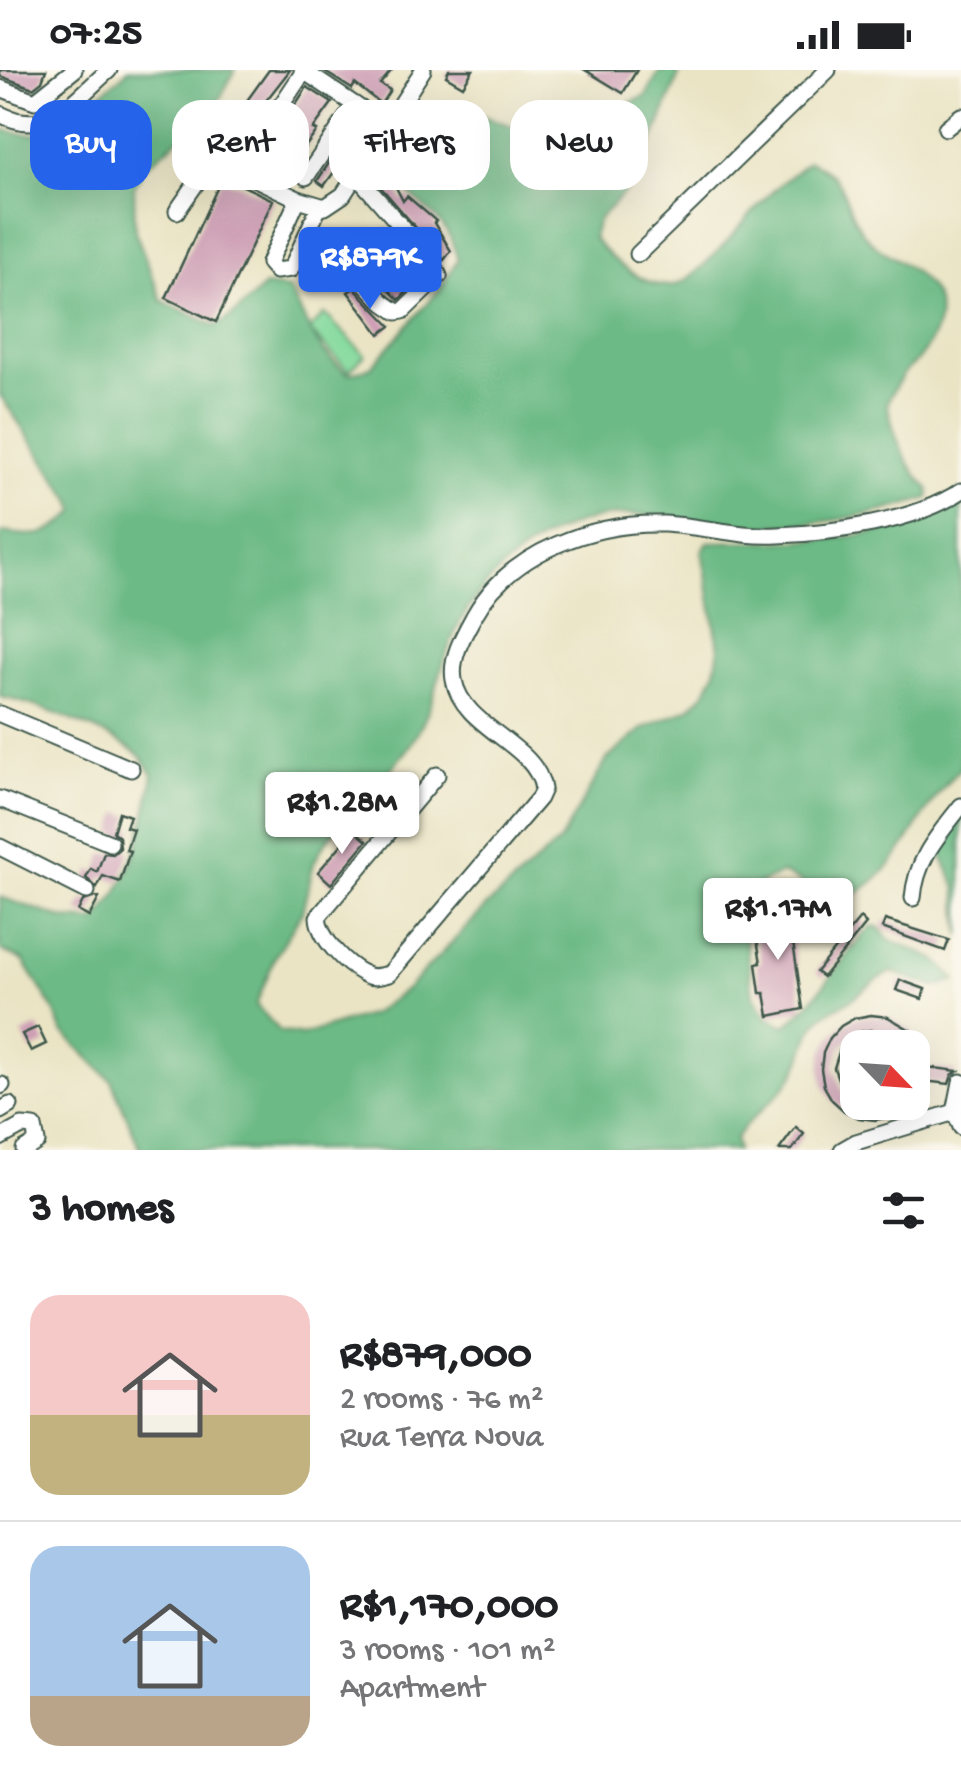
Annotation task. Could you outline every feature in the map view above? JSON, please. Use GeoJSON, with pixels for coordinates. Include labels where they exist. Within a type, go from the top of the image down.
{"type":"FeatureCollection","features":[{"type":"Feature","properties":{"kind":"street"},"geometry":{"type":"LineString","coordinates":[[0,88],[35,101],[74,70]]}},
{"type":"Feature","properties":{"kind":"street"},"geometry":{"type":"LineString","coordinates":[[0,114],[24,125],[37,124],[54,117],[109,70]]}},
{"type":"Feature","properties":{"kind":"street"},"geometry":{"type":"LineString","coordinates":[[404,100],[423,70]]}},
{"type":"Feature","properties":{"kind":"street"},"geometry":{"type":"LineString","coordinates":[[638,254],[828,70]]}},
{"type":"Feature","properties":{"kind":"street"},"geometry":{"type":"LineString","coordinates":[[284,100],[303,71],[347,100]]}},
{"type":"Feature","properties":{"kind":"street"},"geometry":{"type":"LineString","coordinates":[[946,128],[961,116]]}},
{"type":"Feature","properties":{"kind":"street"},"geometry":{"type":"LineString","coordinates":[[309,173],[329,143]]}},
{"type":"Feature","properties":{"kind":"street"},"geometry":{"type":"LineString","coordinates":[[177,211],[202,175],[215,167],[243,173],[320,207],[346,190]]}},
{"type":"Feature","properties":{"kind":"street"},"geometry":{"type":"LineString","coordinates":[[359,277],[397,312],[439,276],[431,260],[369,190]]}},
{"type":"Feature","properties":{"kind":"street"},"geometry":{"type":"LineString","coordinates":[[298,199],[269,263],[276,271],[291,269],[320,207]]}},
{"type":"Feature","properties":{"kind":"street"},"geometry":{"type":"LineString","coordinates":[[437,775],[318,917],[322,938],[365,975],[389,974],[543,789],[538,772],[478,717],[462,698],[453,678],[458,648],[477,611],[497,585],[524,562],[592,532],[626,526],[664,524],[736,534],[778,535],[883,521],[919,511],[961,490]]}},
{"type":"Feature","properties":{"kind":"street"},"geometry":{"type":"LineString","coordinates":[[0,714],[131,769]]}},
{"type":"Feature","properties":{"kind":"street"},"geometry":{"type":"LineString","coordinates":[[0,799],[110,844]]}},
{"type":"Feature","properties":{"kind":"street"},"geometry":{"type":"LineString","coordinates":[[914,898],[915,876],[923,855],[961,806]]}},
{"type":"Feature","properties":{"kind":"street"},"geometry":{"type":"LineString","coordinates":[[0,848],[88,890]]}},
{"type":"Feature","properties":{"kind":"street"},"geometry":{"type":"LineString","coordinates":[[842,1150],[856,1142],[958,1120],[961,1082]]}},
{"type":"Feature","properties":{"kind":"street"},"geometry":{"type":"LineString","coordinates":[[0,1138],[22,1126],[34,1127],[36,1142],[24,1150]]}},
{"type":"Feature","properties":{"kind":"green space"},"geometry":{"type":"Polygon","coordinates":[[[128,70],[235,70],[219,100],[172,100],[172,144],[152,161],[152,100],[92,100],[128,70]]]}},
{"type":"Feature","properties":{"kind":"green space"},"geometry":{"type":"Polygon","coordinates":[[[660,70],[681,70],[648,153],[648,100],[637,100],[646,96],[660,70]]]}},
{"type":"Feature","properties":{"kind":"green space"},"geometry":{"type":"Polygon","coordinates":[[[490,119],[510,126],[510,190],[627,190],[598,220],[593,238],[631,273],[655,284],[667,286],[687,279],[767,196],[809,161],[833,177],[868,239],[924,281],[937,302],[937,323],[928,346],[906,370],[887,402],[901,449],[929,489],[929,498],[857,516],[783,525],[734,526],[621,515],[593,519],[540,540],[516,557],[476,598],[460,622],[426,717],[414,739],[321,849],[302,912],[275,957],[256,1005],[280,1031],[302,1035],[372,1014],[408,988],[487,906],[560,841],[607,759],[644,728],[688,709],[705,693],[715,672],[719,648],[702,551],[708,542],[805,540],[870,533],[933,515],[961,499],[961,768],[891,863],[854,895],[826,908],[809,903],[800,881],[782,873],[750,889],[742,914],[753,995],[767,1017],[785,1026],[809,1003],[872,926],[879,927],[888,939],[935,959],[956,980],[935,987],[892,972],[823,1016],[811,1032],[789,1082],[735,1139],[737,1150],[141,1150],[111,1080],[62,1031],[54,1010],[23,960],[0,950],[0,897],[65,919],[95,921],[128,872],[146,814],[153,774],[139,755],[111,738],[51,712],[0,697],[2,532],[42,534],[76,511],[0,395],[0,129],[30,134],[30,190],[134,190],[135,231],[162,301],[216,326],[265,286],[289,289],[320,346],[349,374],[371,367],[440,289],[458,259],[442,225],[407,190],[490,190],[490,119]]]}},
{"type":"Feature","properties":{"kind":"green space"},"geometry":{"type":"Polygon","coordinates":[[[325,314],[365,355],[349,371],[309,330],[325,314]]]}},
{"type":"Feature","properties":{"kind":"green space"},"geometry":{"type":"Polygon","coordinates":[[[961,802],[961,937],[956,886],[936,844],[961,802]]]}},
{"type":"Feature","properties":{"kind":"building"},"geometry":{"type":"Polygon","coordinates":[[[0,70],[46,70],[42,81],[33,88],[0,76],[0,70]]]}},
{"type":"Feature","properties":{"kind":"building"},"geometry":{"type":"Polygon","coordinates":[[[269,70],[290,70],[266,100],[247,100],[269,70]]]}},
{"type":"Feature","properties":{"kind":"building"},"geometry":{"type":"Polygon","coordinates":[[[322,70],[392,70],[380,84],[390,90],[384,100],[376,100],[355,84],[352,89],[322,70]]]}},
{"type":"Feature","properties":{"kind":"building"},"geometry":{"type":"Polygon","coordinates":[[[449,70],[473,70],[463,86],[446,76],[449,70]]]}},
{"type":"Feature","properties":{"kind":"building"},"geometry":{"type":"Polygon","coordinates":[[[585,70],[637,70],[623,93],[585,70]]]}},
{"type":"Feature","properties":{"kind":"building"},"geometry":{"type":"Polygon","coordinates":[[[307,87],[329,101],[309,142],[309,100],[298,100],[307,87]]]}},
{"type":"Feature","properties":{"kind":"building"},"geometry":{"type":"Polygon","coordinates":[[[329,163],[329,179],[324,186],[317,181],[329,163]]]}},
{"type":"Feature","properties":{"kind":"building"},"geometry":{"type":"Polygon","coordinates":[[[216,190],[252,190],[273,200],[216,322],[166,298],[216,190]]]}},
{"type":"Feature","properties":{"kind":"building"},"geometry":{"type":"Polygon","coordinates":[[[383,190],[397,190],[403,201],[407,196],[436,221],[451,251],[444,260],[383,190]]]}},
{"type":"Feature","properties":{"kind":"building"},"geometry":{"type":"Polygon","coordinates":[[[388,228],[425,274],[399,300],[354,255],[388,228]]]}},
{"type":"Feature","properties":{"kind":"building"},"geometry":{"type":"Polygon","coordinates":[[[346,239],[352,246],[326,287],[314,279],[346,239]]]}},
{"type":"Feature","properties":{"kind":"building"},"geometry":{"type":"Polygon","coordinates":[[[354,288],[391,326],[380,334],[348,292],[354,288]]]}},
{"type":"Feature","properties":{"kind":"building"},"geometry":{"type":"Polygon","coordinates":[[[119,812],[130,816],[126,827],[133,829],[126,850],[130,851],[120,882],[103,876],[97,888],[86,878],[91,869],[97,872],[104,853],[113,854],[120,848],[119,837],[113,832],[119,812]]]}},
{"type":"Feature","properties":{"kind":"building"},"geometry":{"type":"Polygon","coordinates":[[[354,830],[367,841],[331,884],[318,872],[354,830]]]}},
{"type":"Feature","properties":{"kind":"building"},"geometry":{"type":"Polygon","coordinates":[[[99,898],[89,917],[78,911],[83,901],[99,898]]]}},
{"type":"Feature","properties":{"kind":"building"},"geometry":{"type":"Polygon","coordinates":[[[788,909],[803,1009],[769,1016],[765,993],[760,993],[756,964],[761,963],[753,915],[788,909]]]}},
{"type":"Feature","properties":{"kind":"building"},"geometry":{"type":"Polygon","coordinates":[[[860,918],[866,924],[823,977],[816,972],[860,918]]]}},
{"type":"Feature","properties":{"kind":"building"},"geometry":{"type":"Polygon","coordinates":[[[885,920],[949,940],[945,951],[882,928],[885,920]]]}},
{"type":"Feature","properties":{"kind":"building"},"geometry":{"type":"Polygon","coordinates":[[[900,980],[925,989],[922,999],[896,990],[900,980]]]}},
{"type":"Feature","properties":{"kind":"building"},"geometry":{"type":"Polygon","coordinates":[[[871,1015],[888,1017],[910,1030],[840,1030],[834,1068],[840,1084],[840,1107],[824,1086],[821,1069],[823,1053],[841,1026],[871,1015]]]}},
{"type":"Feature","properties":{"kind":"building"},"geometry":{"type":"Polygon","coordinates":[[[38,1027],[46,1044],[31,1051],[22,1034],[38,1027]]]}},
{"type":"Feature","properties":{"kind":"building"},"geometry":{"type":"Polygon","coordinates":[[[930,1068],[958,1071],[949,1084],[930,1082],[930,1068]]]}},
{"type":"Feature","properties":{"kind":"building"},"geometry":{"type":"Polygon","coordinates":[[[796,1127],[804,1134],[792,1150],[779,1150],[796,1127]]]}}]}
